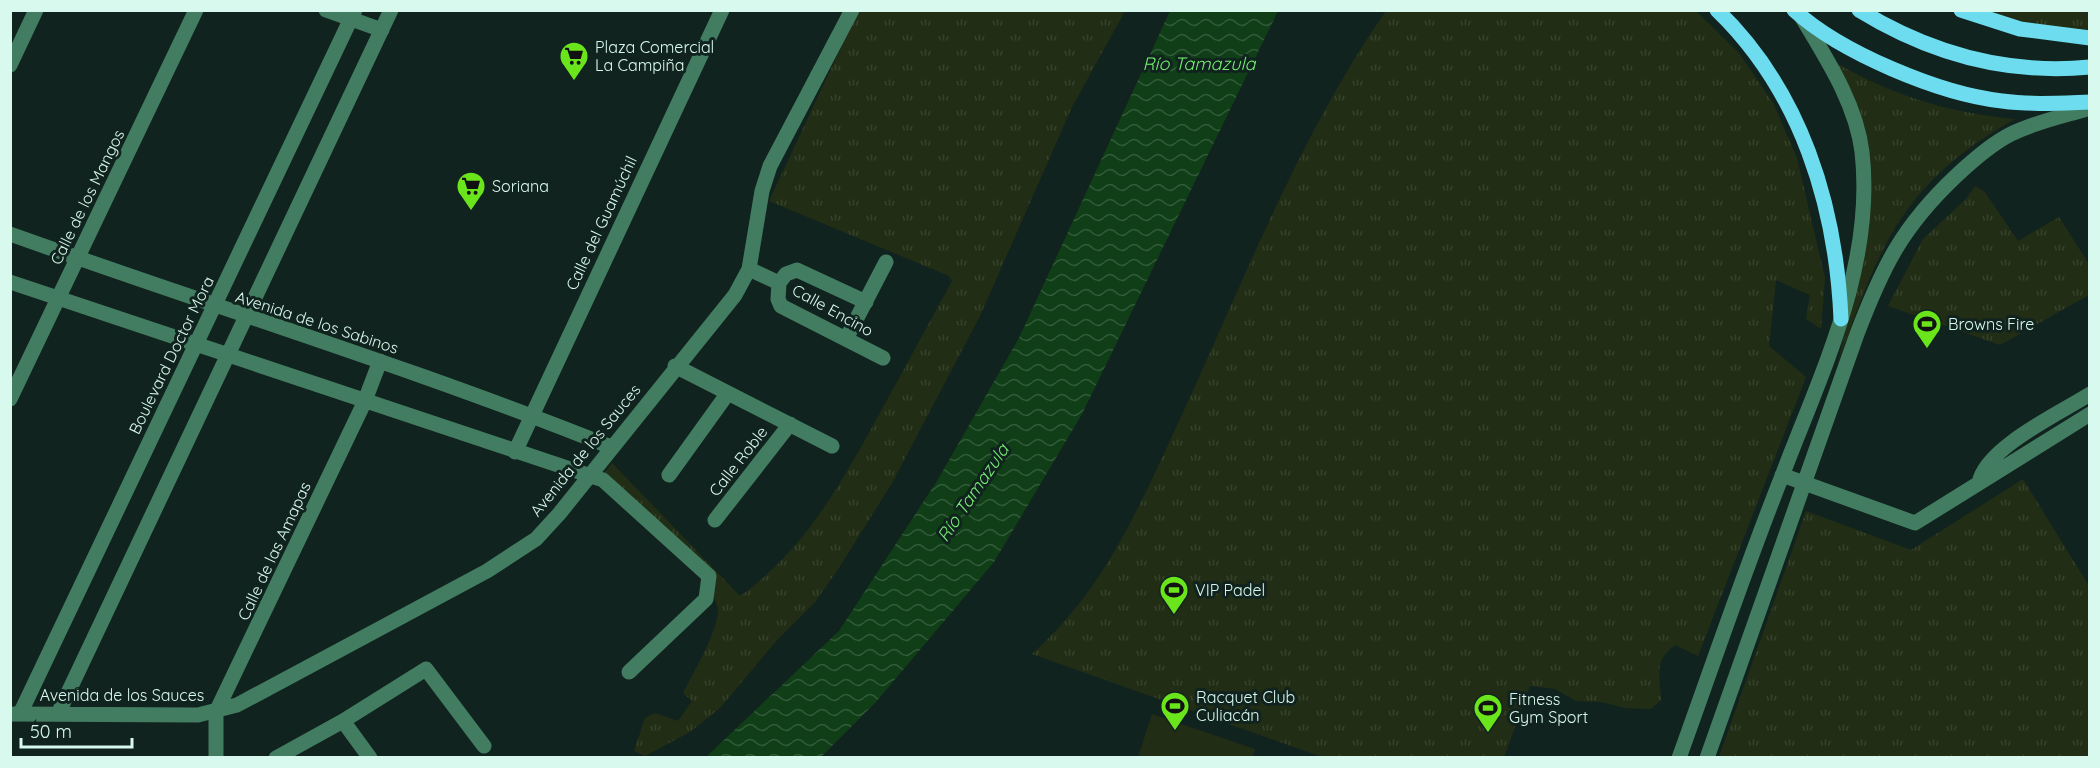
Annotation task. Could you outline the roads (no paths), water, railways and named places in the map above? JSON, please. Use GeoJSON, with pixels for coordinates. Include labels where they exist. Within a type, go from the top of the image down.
{"type":"FeatureCollection","features":[{"type":"Feature","properties":{"kind":"main road"},"geometry":{"type":"LineString","coordinates":[[1717,10],[1759,55],[1796,119],[1820,184],[1828,217],[1838,269],[1841,319]]}},
{"type":"Feature","properties":{"kind":"main road"},"geometry":{"type":"LineString","coordinates":[[1859,10],[1901,34],[1942,51],[1982,62],[2027,68],[2090,67]]}},
{"type":"Feature","properties":{"kind":"main road"},"geometry":{"type":"LineString","coordinates":[[1961,10],[2020,29],[2090,38]]}},
{"type":"Feature","properties":{"kind":"main road"},"geometry":{"type":"LineString","coordinates":[[1798,14],[1848,48],[1904,73],[1956,91],[2001,101],[2090,102]]}},
{"type":"Feature","properties":{"kind":"street"},"geometry":{"type":"LineString","coordinates":[[10,65],[36,10]]}},
{"type":"Feature","properties":{"kind":"street","name":"Calle de los Mangos"},"geometry":{"type":"LineString","coordinates":[[10,399],[196,10]]}},
{"type":"Feature","properties":{"kind":"street"},"geometry":{"type":"LineString","coordinates":[[326,10],[352,15],[382,30]]}},
{"type":"Feature","properties":{"kind":"street"},"geometry":{"type":"LineString","coordinates":[[58,714],[391,10]]}},
{"type":"Feature","properties":{"kind":"street","name":"Calle del Guamúchil"},"geometry":{"type":"LineString","coordinates":[[515,452],[722,10]]}},
{"type":"Feature","properties":{"kind":"street","name":"Avenida de los Sauces"},"geometry":{"type":"LineString","coordinates":[[15,714],[216,712],[255,697],[487,571],[536,539],[735,295],[749,269],[762,191],[770,166],[852,10]]}},
{"type":"Feature","properties":{"kind":"street"},"geometry":{"type":"LineString","coordinates":[[1679,758],[1782,475],[1814,398],[1841,319],[1856,261],[1861,224],[1862,151],[1849,104],[1798,14]]}},
{"type":"Feature","properties":{"kind":"street","name":"Boulevard Doctor Mora"},"geometry":{"type":"LineString","coordinates":[[15,714],[215,307],[352,15]]}},
{"type":"Feature","properties":{"kind":"street"},"geometry":{"type":"LineString","coordinates":[[1707,758],[1802,484],[1875,287],[1902,236],[1924,207],[1965,168],[2010,134],[2090,108]]}},
{"type":"Feature","properties":{"kind":"street","name":"Avenida de los Sabinos"},"geometry":{"type":"LineString","coordinates":[[10,234],[215,307],[380,361],[531,415],[611,447]]}},
{"type":"Feature","properties":{"kind":"street"},"geometry":{"type":"LineString","coordinates":[[846,339],[886,262]]}},
{"type":"Feature","properties":{"kind":"street","name":"Calle Encino"},"geometry":{"type":"LineString","coordinates":[[749,269],[779,283],[778,299],[781,306],[883,358]]}},
{"type":"Feature","properties":{"kind":"street"},"geometry":{"type":"LineString","coordinates":[[779,283],[786,274],[796,270],[866,302]]}},
{"type":"Feature","properties":{"kind":"street"},"geometry":{"type":"LineString","coordinates":[[10,282],[197,344],[364,403],[603,480],[709,576],[706,599],[629,672]]}},
{"type":"Feature","properties":{"kind":"street","name":"Calle de las Amapas"},"geometry":{"type":"LineString","coordinates":[[216,758],[216,712],[364,403],[380,361]]}},
{"type":"Feature","properties":{"kind":"street"},"geometry":{"type":"LineString","coordinates":[[675,366],[832,446]]}},
{"type":"Feature","properties":{"kind":"street"},"geometry":{"type":"LineString","coordinates":[[669,475],[728,393]]}},
{"type":"Feature","properties":{"kind":"street"},"geometry":{"type":"LineString","coordinates":[[1979,483],[1981,472],[2002,449],[2090,394]]}},
{"type":"Feature","properties":{"kind":"street"},"geometry":{"type":"LineString","coordinates":[[1782,475],[1915,523],[2090,414]]}},
{"type":"Feature","properties":{"kind":"street","name":"Calle Roble"},"geometry":{"type":"LineString","coordinates":[[715,520],[789,424]]}},
{"type":"Feature","properties":{"kind":"street"},"geometry":{"type":"LineString","coordinates":[[276,758],[344,721],[426,669],[484,746]]}},
{"type":"Feature","properties":{"kind":"street"},"geometry":{"type":"LineString","coordinates":[[344,721],[370,758]]}},
{"type":"Feature","properties":{"kind":"water","name":"Río Tamazula"},"geometry":{"type":"Polygon","coordinates":[[[1170,11],[1278,11],[1082,414],[994,562],[875,703],[821,757],[706,757],[839,631],[937,481],[1019,338],[1170,11]]]}},
{"type":"Feature","properties":{"kind":"place","name":"Plaza Comercial La Campiña"},"geometry":{"type":"Point","coordinates":[574,82]}},
{"type":"Feature","properties":{"kind":"place","name":"Soriana"},"geometry":{"type":"Point","coordinates":[471,212]}},
{"type":"Feature","properties":{"kind":"place","name":"Browns Fire"},"geometry":{"type":"Point","coordinates":[1927,350]}},
{"type":"Feature","properties":{"kind":"place","name":"VIP Padel"},"geometry":{"type":"Point","coordinates":[1174,616]}},
{"type":"Feature","properties":{"kind":"place","name":"Racquet Club Culiacán"},"geometry":{"type":"Point","coordinates":[1175,732]}},
{"type":"Feature","properties":{"kind":"place","name":"Fitness Gym Sport"},"geometry":{"type":"Point","coordinates":[1488,734]}}]}
